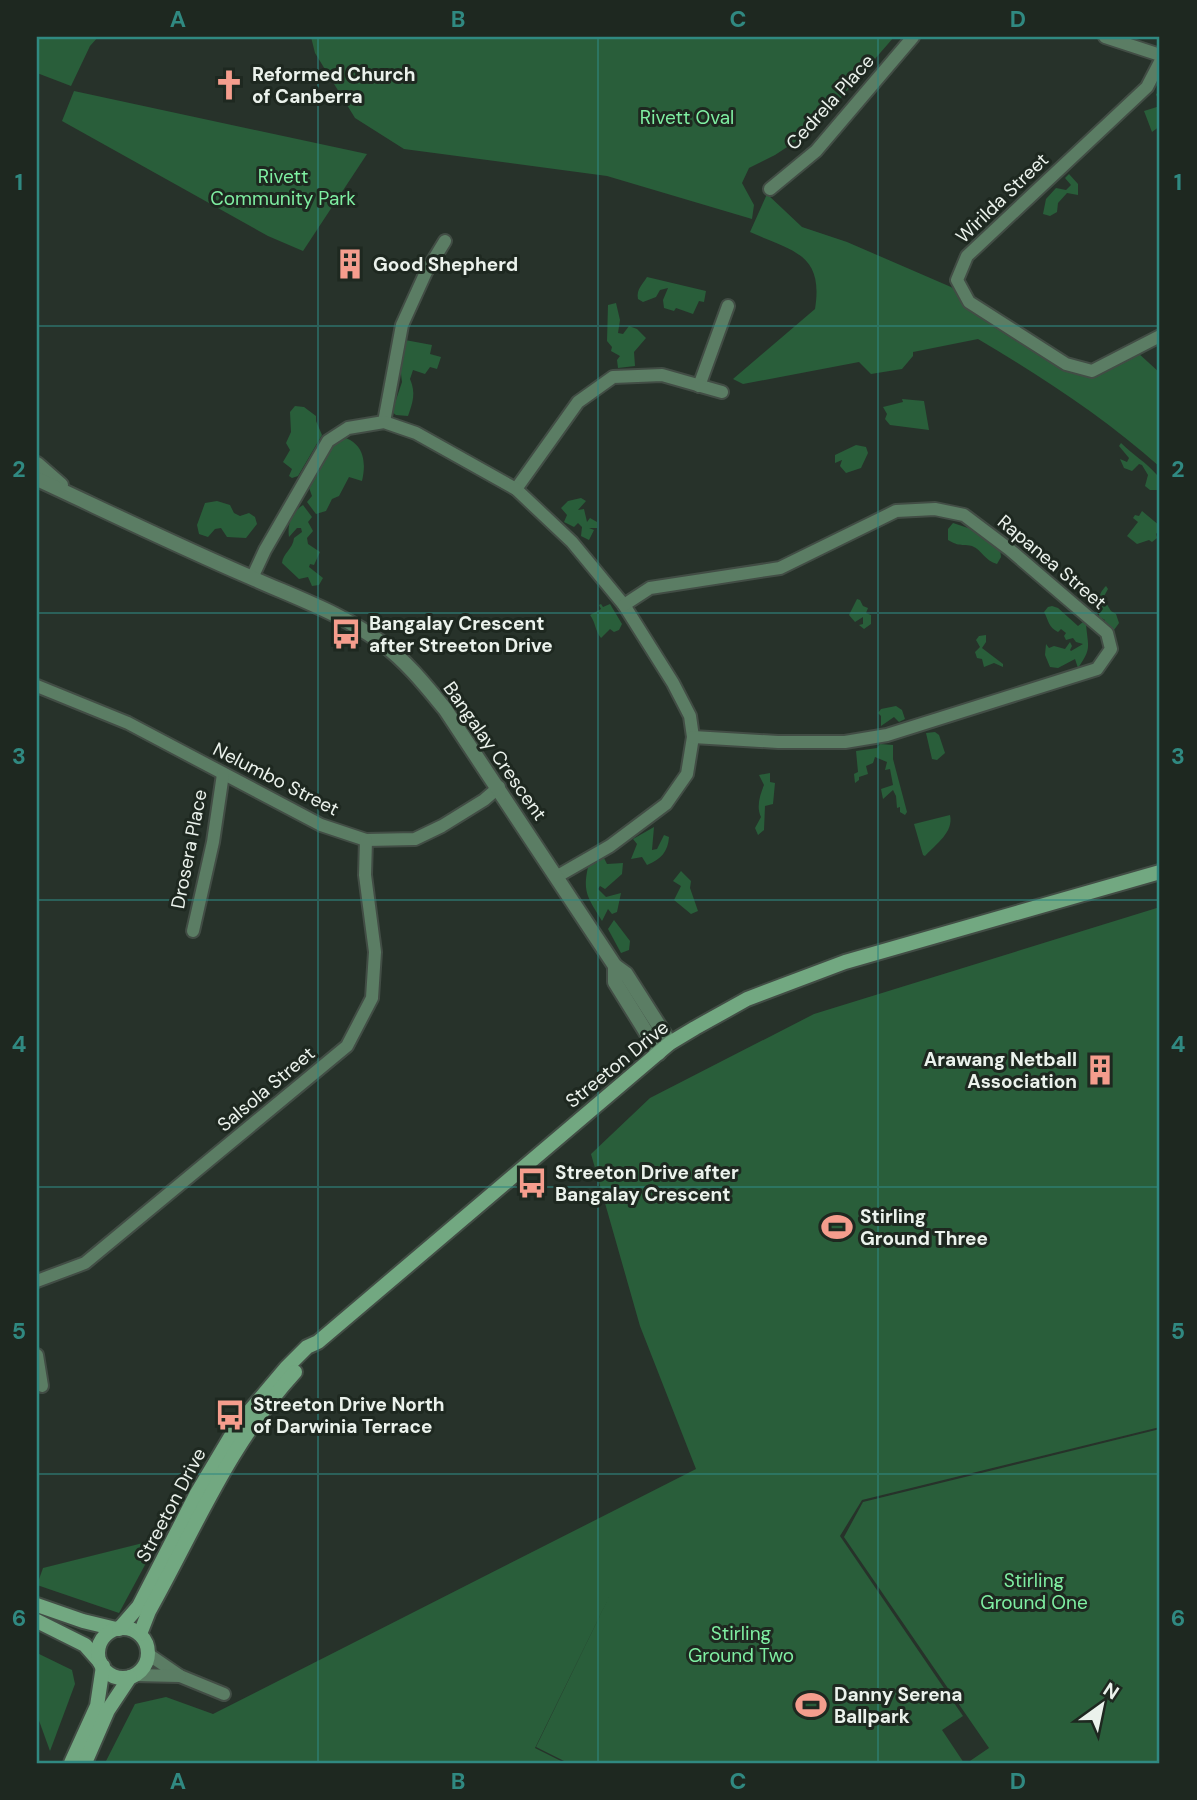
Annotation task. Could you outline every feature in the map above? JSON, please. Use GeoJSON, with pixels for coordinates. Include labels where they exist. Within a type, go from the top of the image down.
{"type":"FeatureCollection","features":[{"type":"Feature","properties":{"kind":"main road","name":"Streeton Drive"},"geometry":{"type":"LineString","coordinates":[[117,1629],[139,1606],[229,1437],[271,1385],[307,1347],[318,1342],[665,1048],[747,999],[845,962],[1160,872]]}},
{"type":"Feature","properties":{"kind":"main road","name":"Streeton Drive"},"geometry":{"type":"LineString","coordinates":[[140,1634],[149,1611],[248,1429],[313,1352],[318,1342]]}},
{"type":"Feature","properties":{"kind":"main road"},"geometry":{"type":"LineString","coordinates":[[37,1605],[83,1621],[132,1630],[140,1634],[145,1641],[148,1654],[145,1666],[132,1676],[112,1703],[85,1763]]}},
{"type":"Feature","properties":{"kind":"main road"},"geometry":{"type":"LineString","coordinates":[[37,1621],[85,1645],[114,1676],[132,1676]]}},
{"type":"Feature","properties":{"kind":"main road"},"geometry":{"type":"LineString","coordinates":[[71,1763],[97,1706],[102,1664],[100,1644],[105,1636],[117,1629]]}},
{"type":"Feature","properties":{"kind":"street","name":"Cedrela Place"},"geometry":{"type":"LineString","coordinates":[[770,189],[816,151],[914,37]]}},
{"type":"Feature","properties":{"kind":"street"},"geometry":{"type":"LineString","coordinates":[[1105,37],[1160,55]]}},
{"type":"Feature","properties":{"kind":"street","name":"Wirilda Street"},"geometry":{"type":"LineString","coordinates":[[1160,62],[1147,87],[967,256],[957,280],[969,302],[1066,364],[1092,371],[1160,336]]}},
{"type":"Feature","properties":{"kind":"street"},"geometry":{"type":"LineString","coordinates":[[384,422],[402,325],[426,272],[445,241]]}},
{"type":"Feature","properties":{"kind":"street"},"geometry":{"type":"LineString","coordinates":[[699,386],[728,306]]}},
{"type":"Feature","properties":{"kind":"street"},"geometry":{"type":"LineString","coordinates":[[516,489],[578,402],[613,377],[662,375],[722,392]]}},
{"type":"Feature","properties":{"kind":"street"},"geometry":{"type":"LineString","coordinates":[[252,578],[265,550],[328,441],[348,428],[384,422],[416,433],[516,489],[572,542],[624,606],[673,683],[690,716],[693,737],[687,774],[666,804],[610,846],[556,877]]}},
{"type":"Feature","properties":{"kind":"street","name":"Bangalay Crescent"},"geometry":{"type":"LineString","coordinates":[[37,464],[73,496]]}},
{"type":"Feature","properties":{"kind":"street","name":"Bangalay Crescent"},"geometry":{"type":"LineString","coordinates":[[37,479],[291,594],[383,643],[420,679],[445,709],[615,966],[625,974],[665,1048]]}},
{"type":"Feature","properties":{"kind":"street","name":"Rapanea Street"},"geometry":{"type":"LineString","coordinates":[[624,606],[650,588],[779,568],[896,511],[935,509],[964,515],[1009,549],[1107,633],[1111,649],[1097,669],[887,735],[845,742],[778,742],[693,737]]}},
{"type":"Feature","properties":{"kind":"street","name":"Nelumbo Street"},"geometry":{"type":"LineString","coordinates":[[37,686],[128,723],[321,825],[366,840],[415,839],[484,800],[499,787]]}},
{"type":"Feature","properties":{"kind":"street","name":"Drosera Place"},"geometry":{"type":"LineString","coordinates":[[193,931],[213,842],[223,774]]}},
{"type":"Feature","properties":{"kind":"street","name":"Salsola Street"},"geometry":{"type":"LineString","coordinates":[[37,1281],[85,1263],[347,1046],[372,998],[375,952],[365,875],[366,840]]}},
{"type":"Feature","properties":{"kind":"street"},"geometry":{"type":"LineString","coordinates":[[37,1355],[42,1386]]}},
{"type":"Feature","properties":{"kind":"street"},"geometry":{"type":"LineString","coordinates":[[148,1654],[180,1676],[224,1694]]}},
{"type":"Feature","properties":{"kind":"street"},"geometry":{"type":"LineString","coordinates":[[132,1676],[180,1676]]}},
{"type":"Feature","properties":{"kind":"green space"},"geometry":{"type":"Polygon","coordinates":[[[37,37],[98,37],[90,46],[71,86],[37,73],[37,37]]]}},
{"type":"Feature","properties":{"kind":"green space","name":"Rivett Oval"},"geometry":{"type":"Polygon","coordinates":[[[311,37],[894,37],[813,130],[749,168],[742,183],[754,205],[752,219],[607,176],[404,149],[355,118],[315,53],[311,37]]]}},
{"type":"Feature","properties":{"kind":"green space","name":"Rivett Community Park"},"geometry":{"type":"Polygon","coordinates":[[[74,91],[367,154],[303,251],[268,236],[62,121],[74,91]]]}},
{"type":"Feature","properties":{"kind":"green space"},"geometry":{"type":"Polygon","coordinates":[[[1160,106],[1160,126],[1152,132],[1144,111],[1160,106]]]}},
{"type":"Feature","properties":{"kind":"green space"},"geometry":{"type":"Polygon","coordinates":[[[1069,174],[1078,184],[1078,195],[1067,193],[1058,203],[1057,212],[1050,216],[1043,214],[1046,199],[1056,188],[1066,190],[1071,185],[1065,178],[1069,174]]]}},
{"type":"Feature","properties":{"kind":"green space"},"geometry":{"type":"Polygon","coordinates":[[[767,194],[802,227],[847,242],[951,287],[1064,367],[1092,375],[1137,352],[1160,373],[1160,467],[1072,399],[978,339],[913,352],[913,356],[902,369],[871,374],[859,362],[743,384],[733,379],[815,309],[817,290],[815,276],[809,265],[791,250],[750,232],[767,194]]]}},
{"type":"Feature","properties":{"kind":"green space"},"geometry":{"type":"Polygon","coordinates":[[[647,277],[706,291],[704,302],[699,301],[693,314],[676,308],[674,311],[664,308],[663,300],[668,288],[660,290],[656,297],[643,302],[638,299],[638,292],[647,277]]]}},
{"type":"Feature","properties":{"kind":"green space"},"geometry":{"type":"Polygon","coordinates":[[[616,303],[620,320],[618,333],[623,334],[629,326],[637,329],[646,338],[634,352],[635,366],[618,368],[617,360],[620,356],[611,351],[612,347],[607,341],[608,305],[616,303]]]}},
{"type":"Feature","properties":{"kind":"green space"},"geometry":{"type":"Polygon","coordinates":[[[405,340],[432,345],[430,354],[441,357],[437,369],[430,367],[425,374],[413,370],[410,379],[413,398],[408,416],[392,412],[402,382],[399,357],[405,340]]]}},
{"type":"Feature","properties":{"kind":"green space"},"geometry":{"type":"Polygon","coordinates":[[[902,399],[924,401],[929,430],[890,425],[885,419],[887,414],[883,407],[903,402],[902,399]]]}},
{"type":"Feature","properties":{"kind":"green space"},"geometry":{"type":"Polygon","coordinates":[[[295,406],[304,407],[316,416],[322,435],[298,476],[292,478],[289,476],[292,469],[283,462],[290,450],[286,443],[291,432],[290,412],[295,406]]]}},
{"type":"Feature","properties":{"kind":"green space"},"geometry":{"type":"Polygon","coordinates":[[[339,436],[353,442],[361,452],[364,466],[362,481],[349,477],[339,496],[332,499],[326,511],[316,514],[307,502],[312,496],[307,482],[313,471],[323,465],[322,460],[339,436]]]}},
{"type":"Feature","properties":{"kind":"green space"},"geometry":{"type":"Polygon","coordinates":[[[1121,443],[1157,475],[1160,474],[1157,490],[1150,490],[1145,486],[1148,475],[1142,465],[1139,464],[1132,471],[1124,468],[1120,459],[1127,462],[1129,458],[1119,446],[1121,443]]]}},
{"type":"Feature","properties":{"kind":"green space"},"geometry":{"type":"Polygon","coordinates":[[[856,445],[866,447],[868,453],[861,468],[846,473],[840,466],[842,460],[835,463],[835,455],[856,445]]]}},
{"type":"Feature","properties":{"kind":"green space"},"geometry":{"type":"Polygon","coordinates":[[[581,498],[586,501],[578,510],[584,509],[587,522],[590,518],[597,522],[597,528],[589,528],[594,530],[589,540],[581,536],[582,527],[578,523],[574,527],[564,522],[567,515],[561,508],[568,501],[581,498]]]}},
{"type":"Feature","properties":{"kind":"green space"},"geometry":{"type":"Polygon","coordinates":[[[217,501],[230,505],[234,513],[240,516],[249,513],[255,517],[257,524],[246,538],[227,537],[221,528],[215,529],[208,537],[199,534],[197,525],[205,503],[217,501]]]}},
{"type":"Feature","properties":{"kind":"green space"},"geometry":{"type":"Polygon","coordinates":[[[303,505],[312,517],[308,522],[313,531],[307,538],[308,544],[320,552],[314,565],[310,564],[309,567],[323,578],[319,585],[312,586],[308,577],[299,579],[282,563],[294,538],[302,532],[301,528],[297,528],[289,537],[291,519],[303,505]]]}},
{"type":"Feature","properties":{"kind":"green space"},"geometry":{"type":"Polygon","coordinates":[[[1142,511],[1160,526],[1160,529],[1156,534],[1157,538],[1152,542],[1149,540],[1137,544],[1127,536],[1138,522],[1133,518],[1135,515],[1139,516],[1142,511]]]}},
{"type":"Feature","properties":{"kind":"green space"},"geometry":{"type":"Polygon","coordinates":[[[953,523],[977,531],[1000,548],[1001,557],[997,564],[972,546],[959,545],[948,540],[948,529],[953,523]]]}},
{"type":"Feature","properties":{"kind":"green space"},"geometry":{"type":"Polygon","coordinates":[[[1106,586],[1108,589],[1103,598],[1116,614],[1119,623],[1114,630],[1109,631],[1103,626],[1105,620],[1099,617],[1100,597],[1106,586]]]}},
{"type":"Feature","properties":{"kind":"green space"},"geometry":{"type":"Polygon","coordinates":[[[857,599],[868,608],[866,613],[871,615],[871,624],[864,629],[859,625],[863,624],[863,617],[855,622],[849,615],[857,599]]]}},
{"type":"Feature","properties":{"kind":"green space"},"geometry":{"type":"Polygon","coordinates":[[[601,604],[603,607],[610,604],[622,624],[619,630],[614,632],[610,629],[601,638],[590,615],[601,609],[601,604]]]}},
{"type":"Feature","properties":{"kind":"green space"},"geometry":{"type":"Polygon","coordinates":[[[1052,606],[1078,626],[1083,622],[1086,624],[1088,648],[1078,668],[1075,659],[1058,668],[1050,667],[1045,655],[1046,644],[1049,648],[1054,646],[1065,649],[1070,642],[1071,651],[1083,644],[1073,638],[1066,640],[1066,633],[1061,629],[1058,632],[1050,626],[1044,612],[1052,606]]]}},
{"type":"Feature","properties":{"kind":"green space"},"geometry":{"type":"Polygon","coordinates":[[[986,635],[982,648],[1003,664],[1003,667],[994,663],[984,667],[982,659],[977,658],[975,652],[980,647],[976,640],[979,636],[986,635]]]}},
{"type":"Feature","properties":{"kind":"green space"},"geometry":{"type":"Polygon","coordinates":[[[896,706],[902,710],[905,719],[899,722],[894,717],[881,726],[881,716],[878,713],[881,709],[896,706]]]}},
{"type":"Feature","properties":{"kind":"green space"},"geometry":{"type":"Polygon","coordinates":[[[935,732],[939,735],[945,753],[937,760],[932,759],[926,733],[935,732]]]}},
{"type":"Feature","properties":{"kind":"green space"},"geometry":{"type":"Polygon","coordinates":[[[880,744],[893,745],[893,759],[907,812],[905,815],[900,812],[900,807],[897,808],[893,790],[883,799],[881,789],[893,785],[890,769],[885,770],[887,762],[875,757],[873,763],[866,766],[868,774],[859,777],[855,783],[854,774],[858,772],[856,751],[877,748],[880,744]]]}},
{"type":"Feature","properties":{"kind":"green space"},"geometry":{"type":"Polygon","coordinates":[[[770,773],[770,782],[775,783],[773,804],[765,806],[764,830],[758,835],[755,828],[761,817],[759,805],[764,785],[759,775],[770,773]]]}},
{"type":"Feature","properties":{"kind":"green space"},"geometry":{"type":"Polygon","coordinates":[[[950,815],[947,832],[925,856],[923,855],[914,824],[950,815]]]}},
{"type":"Feature","properties":{"kind":"green space"},"geometry":{"type":"Polygon","coordinates":[[[654,827],[652,850],[657,849],[664,835],[669,837],[663,854],[647,865],[642,857],[631,859],[637,844],[633,839],[654,827]]]}},
{"type":"Feature","properties":{"kind":"green space"},"geometry":{"type":"Polygon","coordinates":[[[604,858],[607,864],[623,863],[622,874],[605,889],[600,886],[598,889],[606,897],[621,893],[617,912],[612,914],[608,909],[602,921],[590,901],[586,883],[588,867],[604,858]]]}},
{"type":"Feature","properties":{"kind":"green space"},"geometry":{"type":"Polygon","coordinates":[[[681,871],[691,881],[690,888],[698,911],[691,914],[674,900],[681,886],[673,881],[681,871]]]}},
{"type":"Feature","properties":{"kind":"green space","name":"Stirling Ground Two"},"geometry":{"type":"Polygon","coordinates":[[[1160,907],[1160,1427],[862,1500],[840,1536],[963,1716],[942,1730],[964,1763],[568,1763],[536,1747],[610,1595],[535,1748],[565,1763],[105,1763],[135,1704],[166,1697],[213,1714],[696,1469],[640,1326],[591,1154],[650,1098],[814,1014],[1160,907]]]}},
{"type":"Feature","properties":{"kind":"green space"},"geometry":{"type":"Polygon","coordinates":[[[614,920],[630,941],[629,950],[621,953],[608,929],[614,920]]]}},
{"type":"Feature","properties":{"kind":"green space","name":"Stirling Ground One"},"geometry":{"type":"Polygon","coordinates":[[[1160,1429],[1160,1763],[967,1763],[989,1748],[844,1537],[863,1502],[1160,1429]]]}},
{"type":"Feature","properties":{"kind":"green space"},"geometry":{"type":"Polygon","coordinates":[[[159,1539],[119,1613],[37,1585],[43,1568],[159,1539]]]}},
{"type":"Feature","properties":{"kind":"green space"},"geometry":{"type":"Polygon","coordinates":[[[37,1653],[72,1670],[75,1684],[50,1751],[37,1715],[37,1653]]]}},
{"type":"Feature","properties":{"kind":"place","name":"Reformed Church of Canberra"},"geometry":{"type":"Point","coordinates":[229,85]}},
{"type":"Feature","properties":{"kind":"place","name":"Good Shepherd"},"geometry":{"type":"Point","coordinates":[350,264]}},
{"type":"Feature","properties":{"kind":"place","name":"Bangalay Crescent after Streeton Drive"},"geometry":{"type":"Point","coordinates":[346,634]}},
{"type":"Feature","properties":{"kind":"place","name":"Arawang Netball Association"},"geometry":{"type":"Point","coordinates":[1100,1070]}},
{"type":"Feature","properties":{"kind":"place","name":"Streeton Drive after Bangalay Crescent"},"geometry":{"type":"Point","coordinates":[532,1183]}},
{"type":"Feature","properties":{"kind":"place","name":"Stirling Ground Three"},"geometry":{"type":"Point","coordinates":[837,1227]}},
{"type":"Feature","properties":{"kind":"place","name":"Streeton Drive North of Darwinia Terrace"},"geometry":{"type":"Point","coordinates":[230,1415]}},
{"type":"Feature","properties":{"kind":"place","name":"Danny Serena Ballpark"},"geometry":{"type":"Point","coordinates":[811,1705]}}]}
